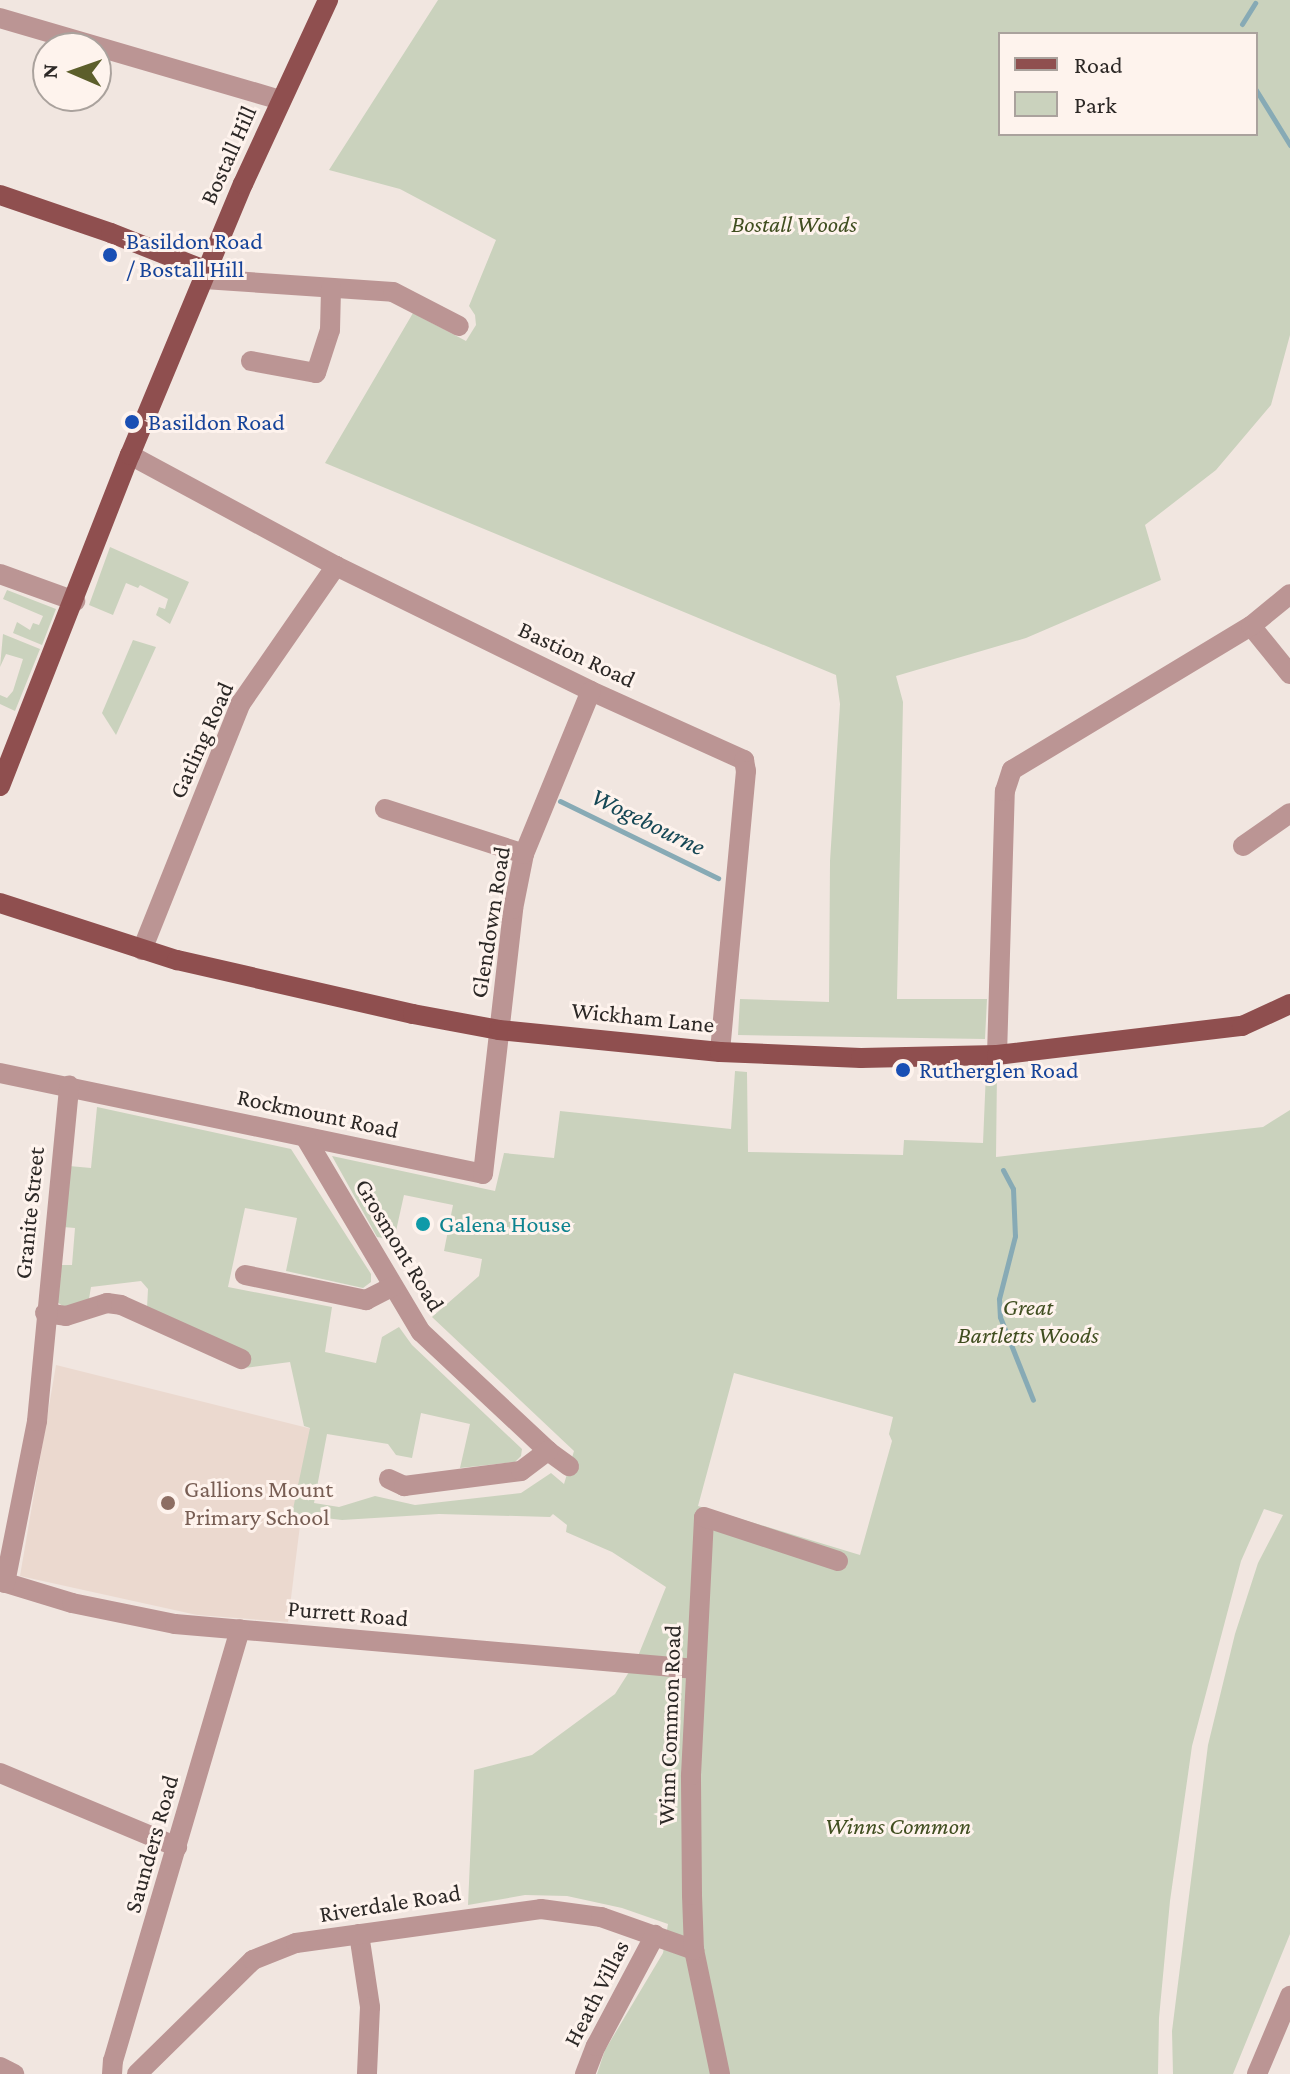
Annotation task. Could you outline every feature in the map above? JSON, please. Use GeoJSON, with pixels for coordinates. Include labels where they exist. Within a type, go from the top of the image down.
{"type":"FeatureCollection","features":[{"type":"Feature","properties":{"kind":"main road","name":"Bostall Hill"},"geometry":{"type":"LineString","coordinates":[[0,786],[130,455],[281,100],[328,0]]}},
{"type":"Feature","properties":{"kind":"main road"},"geometry":{"type":"LineString","coordinates":[[0,195],[111,233],[206,275]]}},
{"type":"Feature","properties":{"kind":"main road","name":"Wickham Lane"},"geometry":{"type":"LineString","coordinates":[[0,903],[142,950],[222,972],[499,1030],[720,1052],[861,1058],[997,1055],[1242,1026],[1290,1004]]}},
{"type":"Feature","properties":{"kind":"street"},"geometry":{"type":"LineString","coordinates":[[0,18],[281,100]]}},
{"type":"Feature","properties":{"kind":"street"},"geometry":{"type":"LineString","coordinates":[[206,275],[393,292],[459,326]]}},
{"type":"Feature","properties":{"kind":"street"},"geometry":{"type":"LineString","coordinates":[[251,361],[316,373],[330,330],[331,288]]}},
{"type":"Feature","properties":{"kind":"street","name":"Bastion Road"},"geometry":{"type":"LineString","coordinates":[[130,455],[336,566],[591,691],[744,760],[746,771],[720,1052]]}},
{"type":"Feature","properties":{"kind":"street","name":"Gatling Road"},"geometry":{"type":"LineString","coordinates":[[142,950],[241,703],[336,566]]}},
{"type":"Feature","properties":{"kind":"street"},"geometry":{"type":"LineString","coordinates":[[0,574],[75,601]]}},
{"type":"Feature","properties":{"kind":"street"},"geometry":{"type":"LineString","coordinates":[[997,1055],[1005,791],[1012,770],[1251,626],[1290,594]]}},
{"type":"Feature","properties":{"kind":"street"},"geometry":{"type":"LineString","coordinates":[[1251,626],[1290,674]]}},
{"type":"Feature","properties":{"kind":"street","name":"Glendown Road"},"geometry":{"type":"LineString","coordinates":[[499,1030],[513,909],[524,854],[591,691]]}},
{"type":"Feature","properties":{"kind":"street"},"geometry":{"type":"LineString","coordinates":[[385,809],[524,854]]}},
{"type":"Feature","properties":{"kind":"street"},"geometry":{"type":"LineString","coordinates":[[1243,846],[1290,813]]}},
{"type":"Feature","properties":{"kind":"street","name":"Rockmount Road"},"geometry":{"type":"LineString","coordinates":[[0,1073],[483,1174],[499,1030]]}},
{"type":"Feature","properties":{"kind":"street","name":"Granite Street"},"geometry":{"type":"LineString","coordinates":[[2,1582],[37,1421],[69,1086]]}},
{"type":"Feature","properties":{"kind":"street","name":"Grosmont Road"},"geometry":{"type":"LineString","coordinates":[[305,1137],[421,1332],[548,1451],[569,1466]]}},
{"type":"Feature","properties":{"kind":"street"},"geometry":{"type":"LineString","coordinates":[[245,1275],[366,1300],[393,1286]]}},
{"type":"Feature","properties":{"kind":"street"},"geometry":{"type":"LineString","coordinates":[[45,1313],[66,1316],[107,1303],[121,1305],[241,1359]]}},
{"type":"Feature","properties":{"kind":"street"},"geometry":{"type":"LineString","coordinates":[[389,1479],[404,1486],[521,1471],[548,1451]]}},
{"type":"Feature","properties":{"kind":"street","name":"Winn Common Road"},"geometry":{"type":"LineString","coordinates":[[720,2074],[694,1950],[690,1830],[704,1517],[838,1561]]}},
{"type":"Feature","properties":{"kind":"street","name":"Purrett Road"},"geometry":{"type":"LineString","coordinates":[[2,1582],[134,1617],[696,1669]]}},
{"type":"Feature","properties":{"kind":"street","name":"Saunders Road"},"geometry":{"type":"LineString","coordinates":[[112,2074],[113,2061],[240,1629]]}},
{"type":"Feature","properties":{"kind":"street"},"geometry":{"type":"LineString","coordinates":[[0,1773],[177,1847]]}},
{"type":"Feature","properties":{"kind":"street","name":"Riverdale Road"},"geometry":{"type":"LineString","coordinates":[[137,2074],[264,1952],[296,1943],[541,1909],[601,1917],[694,1950]]}},
{"type":"Feature","properties":{"kind":"street"},"geometry":{"type":"LineString","coordinates":[[359,1934],[370,2007],[367,2074]]}},
{"type":"Feature","properties":{"kind":"street","name":"Heath Villas"},"geometry":{"type":"LineString","coordinates":[[585,2074],[655,1935]]}},
{"type":"Feature","properties":{"kind":"street"},"geometry":{"type":"LineString","coordinates":[[1257,2074],[1290,1996]]}},
{"type":"Feature","properties":{"kind":"street"},"geometry":{"type":"LineString","coordinates":[[0,2067],[14,2074]]}},
{"type":"Feature","properties":{"kind":"shaded area","name":"Gallions Mount Primary School"},"geometry":{"type":"Polygon","coordinates":[[[56,1365],[312,1429],[288,1622],[197,1615],[20,1576],[56,1365]]]}},
{"type":"Feature","properties":{"kind":"green space","name":"Bostall Woods"},"geometry":{"type":"Polygon","coordinates":[[[438,0],[1290,0],[1290,335],[1271,405],[1216,470],[1145,525],[1161,580],[1026,638],[896,676],[903,702],[897,999],[987,999],[985,1039],[738,1035],[740,999],[829,1002],[830,861],[840,704],[836,675],[325,463],[413,313],[466,341],[476,325],[475,315],[469,306],[496,240],[400,189],[329,170],[438,0]]]}},
{"type":"Feature","properties":{"kind":"green space"},"geometry":{"type":"Polygon","coordinates":[[[110,547],[189,582],[170,624],[156,615],[159,607],[165,609],[168,599],[140,585],[138,588],[126,583],[113,615],[89,605],[110,547]]]}},
{"type":"Feature","properties":{"kind":"green space"},"geometry":{"type":"Polygon","coordinates":[[[7,590],[56,609],[42,645],[13,633],[17,622],[30,630],[33,623],[39,625],[43,616],[3,599],[7,590]]]}},
{"type":"Feature","properties":{"kind":"green space"},"geometry":{"type":"Polygon","coordinates":[[[3,634],[40,649],[15,711],[0,704],[0,695],[7,698],[13,691],[23,659],[6,654],[0,667],[3,634]]]}},
{"type":"Feature","properties":{"kind":"green space"},"geometry":{"type":"Polygon","coordinates":[[[133,640],[156,647],[116,735],[102,713],[133,640]]]}},
{"type":"Feature","properties":{"kind":"green space"},"geometry":{"type":"Polygon","coordinates":[[[735,1071],[747,1072],[748,1152],[903,1155],[904,1140],[983,1143],[986,1072],[997,1071],[996,1157],[1263,1127],[1290,1110],[1290,1934],[1233,2074],[1173,2074],[1172,2031],[1208,1745],[1235,1634],[1258,1563],[1283,1515],[1264,1509],[1241,1561],[1192,1746],[1170,1901],[1159,2018],[1158,2074],[597,2074],[605,2050],[663,1953],[668,1924],[622,1908],[567,1896],[525,1895],[468,1905],[474,1770],[532,1755],[615,1694],[636,1661],[666,1587],[612,1552],[566,1532],[567,1525],[553,1514],[550,1517],[439,1514],[342,1520],[292,1514],[310,1428],[304,1426],[290,1362],[245,1368],[245,1352],[147,1308],[148,1289],[141,1281],[91,1287],[89,1299],[65,1308],[56,1301],[58,1265],[72,1265],[75,1228],[63,1227],[69,1166],[91,1168],[97,1107],[291,1149],[371,1274],[371,1282],[363,1288],[286,1271],[297,1218],[245,1208],[228,1287],[332,1307],[325,1352],[376,1363],[382,1337],[399,1327],[412,1345],[522,1449],[521,1456],[515,1462],[460,1468],[470,1424],[421,1413],[412,1458],[396,1455],[388,1444],[327,1434],[314,1503],[339,1507],[375,1496],[415,1505],[521,1493],[551,1473],[564,1484],[574,1451],[432,1317],[479,1276],[482,1259],[444,1251],[453,1205],[404,1195],[394,1240],[377,1237],[332,1156],[495,1191],[504,1153],[554,1158],[560,1111],[731,1129],[735,1071]],[[734,1373],[698,1506],[860,1555],[892,1441],[889,1434],[893,1417],[734,1373]]]}},
{"type":"Feature","properties":{"kind":"waterway"},"geometry":{"type":"LineString","coordinates":[[1242,24],[1255,3]]}},
{"type":"Feature","properties":{"kind":"waterway"},"geometry":{"type":"LineString","coordinates":[[1258,93],[1290,145]]}},
{"type":"Feature","properties":{"kind":"waterway","name":"Wogebourne"},"geometry":{"type":"LineString","coordinates":[[560,801],[718,878]]}},
{"type":"Feature","properties":{"kind":"waterway"},"geometry":{"type":"LineString","coordinates":[[1003,1170],[1013,1189],[1015,1236],[999,1299],[1000,1317],[1033,1400]]}},
{"type":"Feature","properties":{"kind":"place","name":"Basildon Road / Bostall Hill"},"geometry":{"type":"Point","coordinates":[110,255]}},
{"type":"Feature","properties":{"kind":"place","name":"Basildon Road"},"geometry":{"type":"Point","coordinates":[132,422]}},
{"type":"Feature","properties":{"kind":"place","name":"Rutherglen Road"},"geometry":{"type":"Point","coordinates":[903,1070]}},
{"type":"Feature","properties":{"kind":"place","name":"Galena House"},"geometry":{"type":"Point","coordinates":[423,1224]}},
{"type":"Feature","properties":{"kind":"place","name":"Gallions Mount Primary School"},"geometry":{"type":"Point","coordinates":[168,1503]}},
{"type":"Feature","properties":{"kind":"park label","name":"Great Bartletts Woods"},"geometry":{"type":"Point","coordinates":[1028,1321]}},
{"type":"Feature","properties":{"kind":"park label","name":"Winns Common"},"geometry":{"type":"Point","coordinates":[898,1826]}}]}
